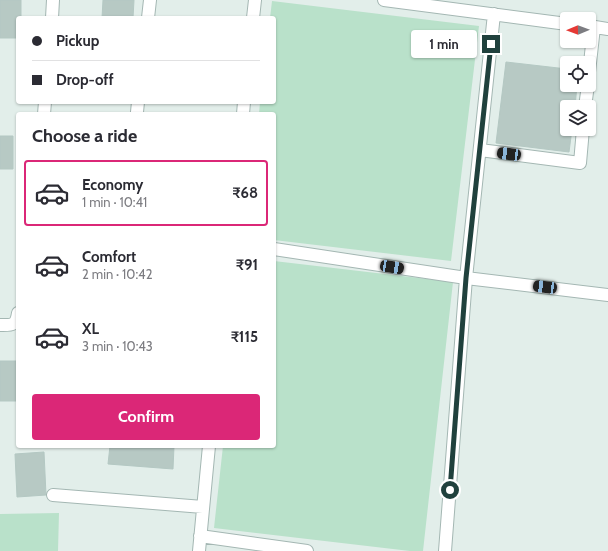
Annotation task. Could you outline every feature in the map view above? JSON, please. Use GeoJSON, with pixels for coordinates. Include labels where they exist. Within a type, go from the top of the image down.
{"type":"FeatureCollection","features":[{"type":"Feature","properties":{"kind":"street"},"geometry":{"type":"LineString","coordinates":[[52,16],[53,0]]}},
{"type":"Feature","properties":{"kind":"street"},"geometry":{"type":"LineString","coordinates":[[148,16],[150,0]]}},
{"type":"Feature","properties":{"kind":"street"},"geometry":{"type":"LineString","coordinates":[[253,16],[255,0]]}},
{"type":"Feature","properties":{"kind":"street"},"geometry":{"type":"LineString","coordinates":[[384,0],[560,23]]}},
{"type":"Feature","properties":{"kind":"street"},"geometry":{"type":"LineString","coordinates":[[445,551],[466,278],[494,14]]}},
{"type":"Feature","properties":{"kind":"street"},"geometry":{"type":"LineString","coordinates":[[596,28],[608,29]]}},
{"type":"Feature","properties":{"kind":"street"},"geometry":{"type":"LineString","coordinates":[[480,150],[580,162],[582,136]]}},
{"type":"Feature","properties":{"kind":"street"},"geometry":{"type":"LineString","coordinates":[[276,249],[466,278],[608,295]]}},
{"type":"Feature","properties":{"kind":"street"},"geometry":{"type":"LineString","coordinates":[[6,325],[16,322]]}},
{"type":"Feature","properties":{"kind":"street"},"geometry":{"type":"LineString","coordinates":[[199,551],[209,448]]}},
{"type":"Feature","properties":{"kind":"street"},"geometry":{"type":"LineString","coordinates":[[53,495],[203,507]]}},
{"type":"Feature","properties":{"kind":"street"},"geometry":{"type":"LineString","coordinates":[[200,536],[307,551]]}},
{"type":"Feature","properties":{"kind":"green space"},"geometry":{"type":"Polygon","coordinates":[[[272,1],[479,26],[451,261],[276,240],[276,112],[259,112],[260,104],[276,104],[276,16],[270,16],[272,1]]]}},
{"type":"Feature","properties":{"kind":"green space"},"geometry":{"type":"Polygon","coordinates":[[[276,261],[453,282],[423,551],[410,551],[214,528],[223,448],[276,448],[276,261]]]}},
{"type":"Feature","properties":{"kind":"green space"},"geometry":{"type":"Polygon","coordinates":[[[59,513],[58,551],[0,551],[0,514],[59,513]]]}},
{"type":"Feature","properties":{"kind":"building"},"geometry":{"type":"Polygon","coordinates":[[[0,0],[21,0],[21,16],[16,16],[16,38],[0,38],[0,0]]]}},
{"type":"Feature","properties":{"kind":"building"},"geometry":{"type":"Polygon","coordinates":[[[103,0],[134,0],[133,16],[102,16],[103,0]]]}},
{"type":"Feature","properties":{"kind":"building"},"geometry":{"type":"Polygon","coordinates":[[[506,62],[560,68],[560,92],[576,92],[576,100],[560,100],[560,136],[571,136],[569,152],[496,143],[506,62]]]}},
{"type":"Feature","properties":{"kind":"building"},"geometry":{"type":"Polygon","coordinates":[[[0,136],[13,136],[13,169],[0,169],[0,136]]]}},
{"type":"Feature","properties":{"kind":"building"},"geometry":{"type":"Polygon","coordinates":[[[0,361],[16,361],[16,401],[0,401],[0,361]]]}},
{"type":"Feature","properties":{"kind":"building"},"geometry":{"type":"Polygon","coordinates":[[[110,448],[174,448],[173,469],[108,464],[110,448]]]}},
{"type":"Feature","properties":{"kind":"building"},"geometry":{"type":"Polygon","coordinates":[[[44,452],[46,495],[17,497],[15,454],[44,452]]]}},
{"type":"Feature","properties":{"kind":"route"},"geometry":{"type":"LineString","coordinates":[[450,490],[466,278],[491,44]]}}]}
